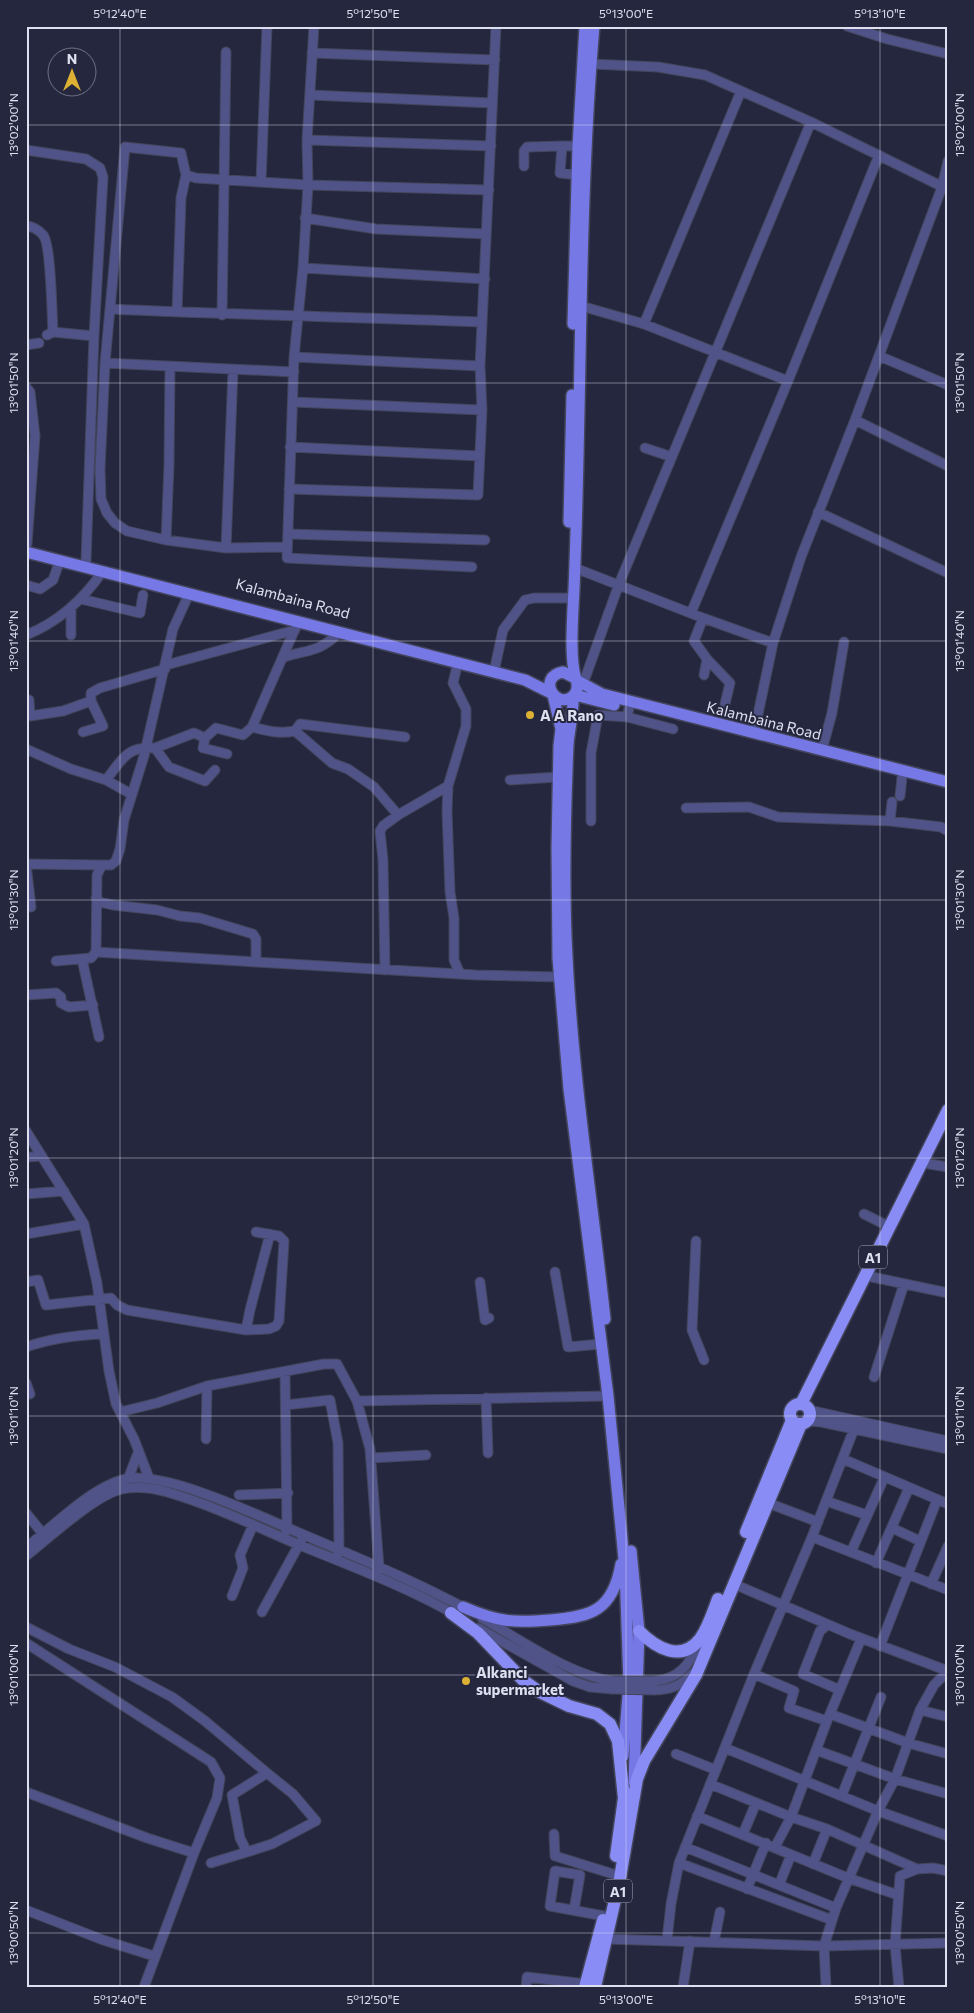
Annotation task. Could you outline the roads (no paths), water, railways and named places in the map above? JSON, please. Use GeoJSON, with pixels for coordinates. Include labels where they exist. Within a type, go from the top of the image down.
{"type":"FeatureCollection","features":[{"type":"Feature","properties":{"kind":"highway","name":"A1"},"geometry":{"type":"LineString","coordinates":[[588,1986],[629,1796],[644,1761],[689,1688],[768,1504],[824,1359],[888,1226],[948,1110]]}},
{"type":"Feature","properties":{"kind":"highway","name":"A1"},"geometry":{"type":"LineString","coordinates":[[703,1634],[803,1415],[948,1125]]}},
{"type":"Feature","properties":{"kind":"highway"},"geometry":{"type":"LineString","coordinates":[[457,1610],[524,1681],[538,1691],[569,1706],[597,1714],[610,1724],[618,1741],[629,1796]]}},
{"type":"Feature","properties":{"kind":"highway"},"geometry":{"type":"LineString","coordinates":[[639,1632],[661,1649],[676,1652],[689,1648],[703,1634]]}},
{"type":"Feature","properties":{"kind":"highway","name":"A1"},"geometry":{"type":"LineString","coordinates":[[588,1986],[607,1939],[620,1878],[629,1796]]}},
{"type":"Feature","properties":{"kind":"main road"},"geometry":{"type":"LineString","coordinates":[[585,26],[577,176],[566,660],[554,676],[550,686],[562,729],[558,777],[557,893],[559,977],[570,1096],[608,1396],[623,1538],[629,1649],[629,1684],[623,1755],[629,1796]]}},
{"type":"Feature","properties":{"kind":"main road"},"geometry":{"type":"LineString","coordinates":[[594,26],[581,306],[578,480],[572,647],[578,681],[574,695],[568,742],[567,771],[567,957],[576,1077],[594,1211],[639,1632],[629,1796]]}},
{"type":"Feature","properties":{"kind":"main road","name":"Kalambaina Road"},"geometry":{"type":"LineString","coordinates":[[27,544],[495,667],[527,675],[554,676]]}},
{"type":"Feature","properties":{"kind":"main road","name":"Kalambaina Road"},"geometry":{"type":"LineString","coordinates":[[26,552],[190,594],[296,626],[340,632],[525,680],[552,694]]}},
{"type":"Feature","properties":{"kind":"main road"},"geometry":{"type":"LineString","coordinates":[[554,676],[563,672],[578,681]]}},
{"type":"Feature","properties":{"kind":"main road","name":"Kalambaina Road"},"geometry":{"type":"LineString","coordinates":[[578,681],[602,694],[948,782]]}},
{"type":"Feature","properties":{"kind":"main road"},"geometry":{"type":"LineString","coordinates":[[552,694],[556,698],[565,700],[574,695],[628,713],[948,788]]}},
{"type":"Feature","properties":{"kind":"main road"},"geometry":{"type":"LineString","coordinates":[[457,1610],[511,1622],[573,1618],[586,1615],[603,1604],[616,1583],[622,1559],[623,1538]]}},
{"type":"Feature","properties":{"kind":"street"},"geometry":{"type":"LineString","coordinates":[[261,182],[267,26]]}},
{"type":"Feature","properties":{"kind":"street"},"geometry":{"type":"LineString","coordinates":[[314,26],[307,140],[308,185],[303,268],[300,315],[294,357],[287,558],[472,567]]}},
{"type":"Feature","properties":{"kind":"street"},"geometry":{"type":"LineString","coordinates":[[289,489],[478,495],[482,410],[480,366],[496,26]]}},
{"type":"Feature","properties":{"kind":"street"},"geometry":{"type":"LineString","coordinates":[[847,26],[887,39],[948,54]]}},
{"type":"Feature","properties":{"kind":"street"},"geometry":{"type":"LineString","coordinates":[[222,315],[226,52]]}},
{"type":"Feature","properties":{"kind":"street"},"geometry":{"type":"LineString","coordinates":[[312,52],[495,60]]}},
{"type":"Feature","properties":{"kind":"street"},"geometry":{"type":"LineString","coordinates":[[591,64],[658,67],[705,74],[811,122],[945,188]]}},
{"type":"Feature","properties":{"kind":"street"},"geometry":{"type":"LineString","coordinates":[[644,324],[741,91]]}},
{"type":"Feature","properties":{"kind":"street"},"geometry":{"type":"LineString","coordinates":[[310,95],[492,103]]}},
{"type":"Feature","properties":{"kind":"street"},"geometry":{"type":"LineString","coordinates":[[578,681],[811,122]]}},
{"type":"Feature","properties":{"kind":"street"},"geometry":{"type":"LineString","coordinates":[[307,140],[491,146]]}},
{"type":"Feature","properties":{"kind":"street"},"geometry":{"type":"LineString","coordinates":[[524,166],[524,150],[527,146],[578,146]]}},
{"type":"Feature","properties":{"kind":"street"},"geometry":{"type":"LineString","coordinates":[[562,146],[560,173],[577,176]]}},
{"type":"Feature","properties":{"kind":"street"},"geometry":{"type":"LineString","coordinates":[[177,312],[181,198],[186,175],[180,153],[125,147],[105,363],[100,500],[115,524],[127,531],[166,540],[226,548],[287,547]]}},
{"type":"Feature","properties":{"kind":"street"},"geometry":{"type":"LineString","coordinates":[[26,150],[86,159],[100,168],[103,177],[94,336],[86,561]]}},
{"type":"Feature","properties":{"kind":"street"},"geometry":{"type":"LineString","coordinates":[[691,613],[788,381],[879,155]]}},
{"type":"Feature","properties":{"kind":"street"},"geometry":{"type":"LineString","coordinates":[[754,733],[773,643],[798,566],[945,188],[948,161]]}},
{"type":"Feature","properties":{"kind":"street"},"geometry":{"type":"LineString","coordinates":[[186,175],[196,178],[308,185],[489,190]]}},
{"type":"Feature","properties":{"kind":"street"},"geometry":{"type":"LineString","coordinates":[[305,218],[376,229],[486,234]]}},
{"type":"Feature","properties":{"kind":"street"},"geometry":{"type":"LineString","coordinates":[[26,226],[34,228],[45,239],[49,261],[50,334],[94,336]]}},
{"type":"Feature","properties":{"kind":"street"},"geometry":{"type":"LineString","coordinates":[[303,268],[485,278]]}},
{"type":"Feature","properties":{"kind":"street"},"geometry":{"type":"LineString","coordinates":[[581,306],[644,324],[788,381]]}},
{"type":"Feature","properties":{"kind":"street"},"geometry":{"type":"LineString","coordinates":[[111,309],[222,315],[300,315],[482,322]]}},
{"type":"Feature","properties":{"kind":"street"},"geometry":{"type":"LineString","coordinates":[[26,345],[39,343]]}},
{"type":"Feature","properties":{"kind":"street"},"geometry":{"type":"LineString","coordinates":[[879,356],[948,385]]}},
{"type":"Feature","properties":{"kind":"street"},"geometry":{"type":"LineString","coordinates":[[294,357],[480,366]]}},
{"type":"Feature","properties":{"kind":"street"},"geometry":{"type":"LineString","coordinates":[[105,363],[294,372]]}},
{"type":"Feature","properties":{"kind":"street"},"geometry":{"type":"LineString","coordinates":[[166,540],[170,367]]}},
{"type":"Feature","properties":{"kind":"street"},"geometry":{"type":"LineString","coordinates":[[226,548],[233,370]]}},
{"type":"Feature","properties":{"kind":"street"},"geometry":{"type":"LineString","coordinates":[[26,387],[30,392],[35,436],[27,544]]}},
{"type":"Feature","properties":{"kind":"street"},"geometry":{"type":"LineString","coordinates":[[293,402],[482,410]]}},
{"type":"Feature","properties":{"kind":"street"},"geometry":{"type":"LineString","coordinates":[[855,420],[948,466]]}},
{"type":"Feature","properties":{"kind":"street"},"geometry":{"type":"LineString","coordinates":[[290,447],[480,456]]}},
{"type":"Feature","properties":{"kind":"street"},"geometry":{"type":"LineString","coordinates":[[646,448],[672,457]]}},
{"type":"Feature","properties":{"kind":"street"},"geometry":{"type":"LineString","coordinates":[[818,512],[948,573]]}},
{"type":"Feature","properties":{"kind":"street"},"geometry":{"type":"LineString","coordinates":[[288,534],[485,540]]}},
{"type":"Feature","properties":{"kind":"street"},"geometry":{"type":"LineString","coordinates":[[26,585],[40,589],[53,580],[60,560]]}},
{"type":"Feature","properties":{"kind":"street"},"geometry":{"type":"LineString","coordinates":[[575,568],[773,643]]}},
{"type":"Feature","properties":{"kind":"street"},"geometry":{"type":"LineString","coordinates":[[26,635],[47,624],[81,599],[102,572]]}},
{"type":"Feature","properties":{"kind":"street"},"geometry":{"type":"LineString","coordinates":[[31,907],[26,864],[111,866],[116,861],[131,794],[150,747],[173,629],[190,594]]}},
{"type":"Feature","properties":{"kind":"street"},"geometry":{"type":"LineString","coordinates":[[81,599],[140,613],[143,595]]}},
{"type":"Feature","properties":{"kind":"street"},"geometry":{"type":"LineString","coordinates":[[495,667],[504,630],[526,600],[534,598],[568,598]]}},
{"type":"Feature","properties":{"kind":"street"},"geometry":{"type":"LineString","coordinates":[[70,635],[71,607]]}},
{"type":"Feature","properties":{"kind":"street"},"geometry":{"type":"LineString","coordinates":[[703,618],[694,641],[730,683],[725,704]]}},
{"type":"Feature","properties":{"kind":"street"},"geometry":{"type":"LineString","coordinates":[[227,754],[203,748],[205,738],[216,728],[243,736],[252,727],[296,626]]}},
{"type":"Feature","properties":{"kind":"street"},"geometry":{"type":"LineString","coordinates":[[83,732],[103,726],[92,701],[91,693],[100,688],[296,626]]}},
{"type":"Feature","properties":{"kind":"street"},"geometry":{"type":"LineString","coordinates":[[284,657],[300,652],[309,652],[328,644],[340,632]]}},
{"type":"Feature","properties":{"kind":"street"},"geometry":{"type":"LineString","coordinates":[[822,750],[832,713],[844,642]]}},
{"type":"Feature","properties":{"kind":"street"},"geometry":{"type":"LineString","coordinates":[[704,674],[707,658]]}},
{"type":"Feature","properties":{"kind":"street"},"geometry":{"type":"LineString","coordinates":[[458,662],[454,683],[466,709],[466,726],[448,786],[454,960],[460,974]]}},
{"type":"Feature","properties":{"kind":"street"},"geometry":{"type":"LineString","coordinates":[[26,699],[29,700],[30,716],[63,712],[92,701]]}},
{"type":"Feature","properties":{"kind":"street"},"geometry":{"type":"LineString","coordinates":[[591,821],[590,753],[598,715],[628,713],[672,729]]}},
{"type":"Feature","properties":{"kind":"street"},"geometry":{"type":"LineString","coordinates":[[252,727],[276,734],[295,731],[300,724],[405,737]]}},
{"type":"Feature","properties":{"kind":"street"},"geometry":{"type":"LineString","coordinates":[[295,731],[332,763],[348,769],[374,786],[398,815]]}},
{"type":"Feature","properties":{"kind":"street"},"geometry":{"type":"LineString","coordinates":[[106,780],[128,751],[150,747],[194,733],[205,738]]}},
{"type":"Feature","properties":{"kind":"street"},"geometry":{"type":"LineString","coordinates":[[150,747],[169,768],[205,781],[215,770]]}},
{"type":"Feature","properties":{"kind":"street"},"geometry":{"type":"LineString","coordinates":[[26,749],[70,769],[106,780],[131,794]]}},
{"type":"Feature","properties":{"kind":"street"},"geometry":{"type":"LineString","coordinates":[[510,780],[558,777]]}},
{"type":"Feature","properties":{"kind":"street"},"geometry":{"type":"LineString","coordinates":[[900,796],[902,778]]}},
{"type":"Feature","properties":{"kind":"street"},"geometry":{"type":"LineString","coordinates":[[386,970],[383,860],[379,834],[383,826],[398,815],[448,786]]}},
{"type":"Feature","properties":{"kind":"street"},"geometry":{"type":"LineString","coordinates":[[890,821],[892,802]]}},
{"type":"Feature","properties":{"kind":"street"},"geometry":{"type":"LineString","coordinates":[[686,808],[749,807],[778,818],[890,821],[941,827],[948,830]]}},
{"type":"Feature","properties":{"kind":"street"},"geometry":{"type":"LineString","coordinates":[[56,961],[91,958],[96,952],[100,903],[96,879],[102,866]]}},
{"type":"Feature","properties":{"kind":"street"},"geometry":{"type":"LineString","coordinates":[[100,903],[157,910],[180,916],[200,918],[248,932],[253,934],[256,939],[256,962]]}},
{"type":"Feature","properties":{"kind":"street"},"geometry":{"type":"LineString","coordinates":[[96,952],[448,974],[559,977]]}},
{"type":"Feature","properties":{"kind":"street"},"geometry":{"type":"LineString","coordinates":[[82,959],[99,1038]]}},
{"type":"Feature","properties":{"kind":"street"},"geometry":{"type":"LineString","coordinates":[[448,974],[454,960]]}},
{"type":"Feature","properties":{"kind":"street"},"geometry":{"type":"LineString","coordinates":[[26,995],[56,993],[61,997],[61,1002],[69,1007],[93,1005]]}},
{"type":"Feature","properties":{"kind":"street"},"geometry":{"type":"LineString","coordinates":[[26,1132],[84,1224],[116,1404],[134,1439],[149,1478]]}},
{"type":"Feature","properties":{"kind":"street"},"geometry":{"type":"LineString","coordinates":[[26,1157],[42,1156]]}},
{"type":"Feature","properties":{"kind":"street"},"geometry":{"type":"LineString","coordinates":[[929,1164],[948,1167]]}},
{"type":"Feature","properties":{"kind":"street"},"geometry":{"type":"LineString","coordinates":[[26,1194],[64,1191]]}},
{"type":"Feature","properties":{"kind":"street"},"geometry":{"type":"LineString","coordinates":[[864,1214],[888,1226]]}},
{"type":"Feature","properties":{"kind":"street"},"geometry":{"type":"LineString","coordinates":[[26,1234],[84,1224]]}},
{"type":"Feature","properties":{"kind":"street"},"geometry":{"type":"LineString","coordinates":[[26,1282],[38,1280],[46,1304],[111,1298],[117,1305],[127,1310],[246,1330],[273,1328],[278,1321],[284,1240],[281,1237],[256,1232]]}},
{"type":"Feature","properties":{"kind":"street"},"geometry":{"type":"LineString","coordinates":[[246,1330],[270,1234]]}},
{"type":"Feature","properties":{"kind":"street"},"geometry":{"type":"LineString","coordinates":[[696,1241],[692,1330],[704,1360]]}},
{"type":"Feature","properties":{"kind":"street"},"geometry":{"type":"LineString","coordinates":[[555,1272],[568,1347],[601,1344]]}},
{"type":"Feature","properties":{"kind":"street"},"geometry":{"type":"LineString","coordinates":[[872,1277],[948,1293]]}},
{"type":"Feature","properties":{"kind":"street"},"geometry":{"type":"LineString","coordinates":[[480,1282],[485,1320],[489,1318]]}},
{"type":"Feature","properties":{"kind":"street"},"geometry":{"type":"LineString","coordinates":[[874,1378],[904,1284]]}},
{"type":"Feature","properties":{"kind":"street"},"geometry":{"type":"LineString","coordinates":[[26,1347],[64,1337],[103,1334]]}},
{"type":"Feature","properties":{"kind":"street"},"geometry":{"type":"LineString","coordinates":[[120,1412],[157,1403],[207,1386],[332,1363],[337,1364],[358,1400],[371,1458],[376,1571]]}},
{"type":"Feature","properties":{"kind":"street"},"geometry":{"type":"LineString","coordinates":[[282,1538],[288,1528],[285,1372]]}},
{"type":"Feature","properties":{"kind":"street"},"geometry":{"type":"LineString","coordinates":[[26,1383],[30,1394]]}},
{"type":"Feature","properties":{"kind":"street"},"geometry":{"type":"LineString","coordinates":[[206,1439],[207,1386]]}},
{"type":"Feature","properties":{"kind":"street"},"geometry":{"type":"LineString","coordinates":[[358,1400],[608,1396]]}},
{"type":"Feature","properties":{"kind":"street"},"geometry":{"type":"LineString","coordinates":[[486,1398],[488,1453]]}},
{"type":"Feature","properties":{"kind":"street"},"geometry":{"type":"LineString","coordinates":[[286,1406],[330,1400],[338,1443],[339,1550],[335,1559]]}},
{"type":"Feature","properties":{"kind":"street"},"geometry":{"type":"LineString","coordinates":[[803,1415],[813,1420],[948,1449]]}},
{"type":"Feature","properties":{"kind":"street"},"geometry":{"type":"LineString","coordinates":[[803,1415],[948,1441]]}},
{"type":"Feature","properties":{"kind":"street"},"geometry":{"type":"LineString","coordinates":[[667,1940],[671,1904],[679,1863],[854,1429]]}},
{"type":"Feature","properties":{"kind":"street"},"geometry":{"type":"LineString","coordinates":[[128,1479],[138,1453]]}},
{"type":"Feature","properties":{"kind":"street"},"geometry":{"type":"LineString","coordinates":[[371,1458],[426,1455]]}},
{"type":"Feature","properties":{"kind":"street"},"geometry":{"type":"LineString","coordinates":[[842,1459],[948,1504]]}},
{"type":"Feature","properties":{"kind":"street"},"geometry":{"type":"LineString","coordinates":[[26,1548],[98,1491],[116,1482],[128,1479],[149,1478],[191,1490],[339,1550],[376,1571],[574,1670],[613,1685]]}},
{"type":"Feature","properties":{"kind":"street"},"geometry":{"type":"LineString","coordinates":[[851,1552],[884,1478]]}},
{"type":"Feature","properties":{"kind":"street"},"geometry":{"type":"LineString","coordinates":[[26,1556],[101,1499],[116,1491],[133,1487],[154,1489],[180,1496],[335,1559],[376,1571],[402,1576],[573,1681],[590,1686],[613,1685],[673,1688],[682,1684],[694,1672],[702,1660]]}},
{"type":"Feature","properties":{"kind":"street"},"geometry":{"type":"LineString","coordinates":[[876,1563],[909,1488]]}},
{"type":"Feature","properties":{"kind":"street"},"geometry":{"type":"LineString","coordinates":[[239,1495],[288,1493]]}},
{"type":"Feature","properties":{"kind":"street"},"geometry":{"type":"LineString","coordinates":[[826,1500],[866,1515]]}},
{"type":"Feature","properties":{"kind":"street"},"geometry":{"type":"LineString","coordinates":[[880,1646],[937,1500]]}},
{"type":"Feature","properties":{"kind":"street"},"geometry":{"type":"LineString","coordinates":[[768,1504],[818,1522]]}},
{"type":"Feature","properties":{"kind":"street"},"geometry":{"type":"LineString","coordinates":[[26,1513],[43,1534]]}},
{"type":"Feature","properties":{"kind":"street"},"geometry":{"type":"LineString","coordinates":[[232,1596],[243,1568],[240,1555],[253,1526]]}},
{"type":"Feature","properties":{"kind":"street"},"geometry":{"type":"LineString","coordinates":[[892,1528],[920,1541]]}},
{"type":"Feature","properties":{"kind":"street"},"geometry":{"type":"LineString","coordinates":[[262,1612],[304,1535]]}},
{"type":"Feature","properties":{"kind":"street"},"geometry":{"type":"LineString","coordinates":[[812,1537],[948,1590]]}},
{"type":"Feature","properties":{"kind":"street"},"geometry":{"type":"LineString","coordinates":[[931,1584],[947,1548]]}},
{"type":"Feature","properties":{"kind":"street"},"geometry":{"type":"LineString","coordinates":[[734,1584],[861,1639],[948,1671],[934,1685],[920,1710],[895,1778],[836,1908],[824,1946],[826,1987]]}},
{"type":"Feature","properties":{"kind":"street"},"geometry":{"type":"LineString","coordinates":[[827,1625],[820,1631],[803,1674],[840,1690]]}},
{"type":"Feature","properties":{"kind":"street"},"geometry":{"type":"LineString","coordinates":[[26,1627],[69,1648],[115,1667],[172,1697],[205,1721],[293,1794],[316,1821],[272,1844],[211,1864]]}},
{"type":"Feature","properties":{"kind":"street"},"geometry":{"type":"LineString","coordinates":[[654,1686],[673,1677],[685,1668],[703,1634]]}},
{"type":"Feature","properties":{"kind":"street"},"geometry":{"type":"LineString","coordinates":[[747,1889],[753,1873],[770,1845],[791,1817],[828,1718],[861,1639]]}},
{"type":"Feature","properties":{"kind":"street"},"geometry":{"type":"LineString","coordinates":[[26,1642],[211,1762],[218,1772],[220,1786],[209,1819],[154,1956],[144,1987]]}},
{"type":"Feature","properties":{"kind":"street"},"geometry":{"type":"LineString","coordinates":[[754,1674],[794,1691],[789,1708],[869,1729],[908,1743],[948,1754]]}},
{"type":"Feature","properties":{"kind":"street"},"geometry":{"type":"LineString","coordinates":[[842,1796],[881,1697]]}},
{"type":"Feature","properties":{"kind":"street"},"geometry":{"type":"LineString","coordinates":[[920,1710],[948,1717]]}},
{"type":"Feature","properties":{"kind":"street"},"geometry":{"type":"LineString","coordinates":[[725,1748],[878,1812],[948,1836]]}},
{"type":"Feature","properties":{"kind":"street"},"geometry":{"type":"LineString","coordinates":[[816,1750],[895,1778],[948,1794]]}},
{"type":"Feature","properties":{"kind":"street"},"geometry":{"type":"LineString","coordinates":[[676,1754],[716,1770]]}},
{"type":"Feature","properties":{"kind":"street"},"geometry":{"type":"LineString","coordinates":[[246,1852],[240,1838],[232,1795],[267,1773]]}},
{"type":"Feature","properties":{"kind":"street"},"geometry":{"type":"LineString","coordinates":[[710,1784],[791,1817],[827,1829],[917,1869]]}},
{"type":"Feature","properties":{"kind":"street"},"geometry":{"type":"LineString","coordinates":[[26,1792],[147,1838],[194,1853]]}},
{"type":"Feature","properties":{"kind":"street"},"geometry":{"type":"LineString","coordinates":[[743,1834],[756,1803]]}},
{"type":"Feature","properties":{"kind":"street"},"geometry":{"type":"LineString","coordinates":[[697,1816],[848,1878],[898,1895]]}},
{"type":"Feature","properties":{"kind":"street"},"geometry":{"type":"LineString","coordinates":[[813,1864],[827,1829]]}},
{"type":"Feature","properties":{"kind":"street"},"geometry":{"type":"LineString","coordinates":[[554,1834],[555,1856],[613,1874]]}},
{"type":"Feature","properties":{"kind":"street"},"geometry":{"type":"LineString","coordinates":[[685,1847],[836,1908]]}},
{"type":"Feature","properties":{"kind":"street"},"geometry":{"type":"LineString","coordinates":[[779,1885],[792,1855]]}},
{"type":"Feature","properties":{"kind":"street"},"geometry":{"type":"LineString","coordinates":[[679,1863],[832,1920]]}},
{"type":"Feature","properties":{"kind":"street"},"geometry":{"type":"LineString","coordinates":[[898,1987],[894,1945],[900,1876],[917,1869],[933,1868],[948,1871]]}},
{"type":"Feature","properties":{"kind":"street"},"geometry":{"type":"LineString","coordinates":[[574,1910],[580,1874],[556,1871],[550,1906],[604,1916]]}},
{"type":"Feature","properties":{"kind":"street"},"geometry":{"type":"LineString","coordinates":[[26,1910],[103,1940],[154,1956]]}},
{"type":"Feature","properties":{"kind":"street"},"geometry":{"type":"LineString","coordinates":[[714,1942],[720,1912]]}},
{"type":"Feature","properties":{"kind":"street"},"geometry":{"type":"LineString","coordinates":[[607,1939],[824,1946],[948,1942]]}},
{"type":"Feature","properties":{"kind":"street"},"geometry":{"type":"LineString","coordinates":[[683,1987],[690,1941]]}},
{"type":"Feature","properties":{"kind":"street"},"geometry":{"type":"LineString","coordinates":[[526,1987],[527,1977],[588,1986]]}},
{"type":"Feature","properties":{"kind":"place","name":"A A Rano"},"geometry":{"type":"Point","coordinates":[530,715]}},
{"type":"Feature","properties":{"kind":"place","name":"Alkanci supermarket"},"geometry":{"type":"Point","coordinates":[466,1681]}}]}
